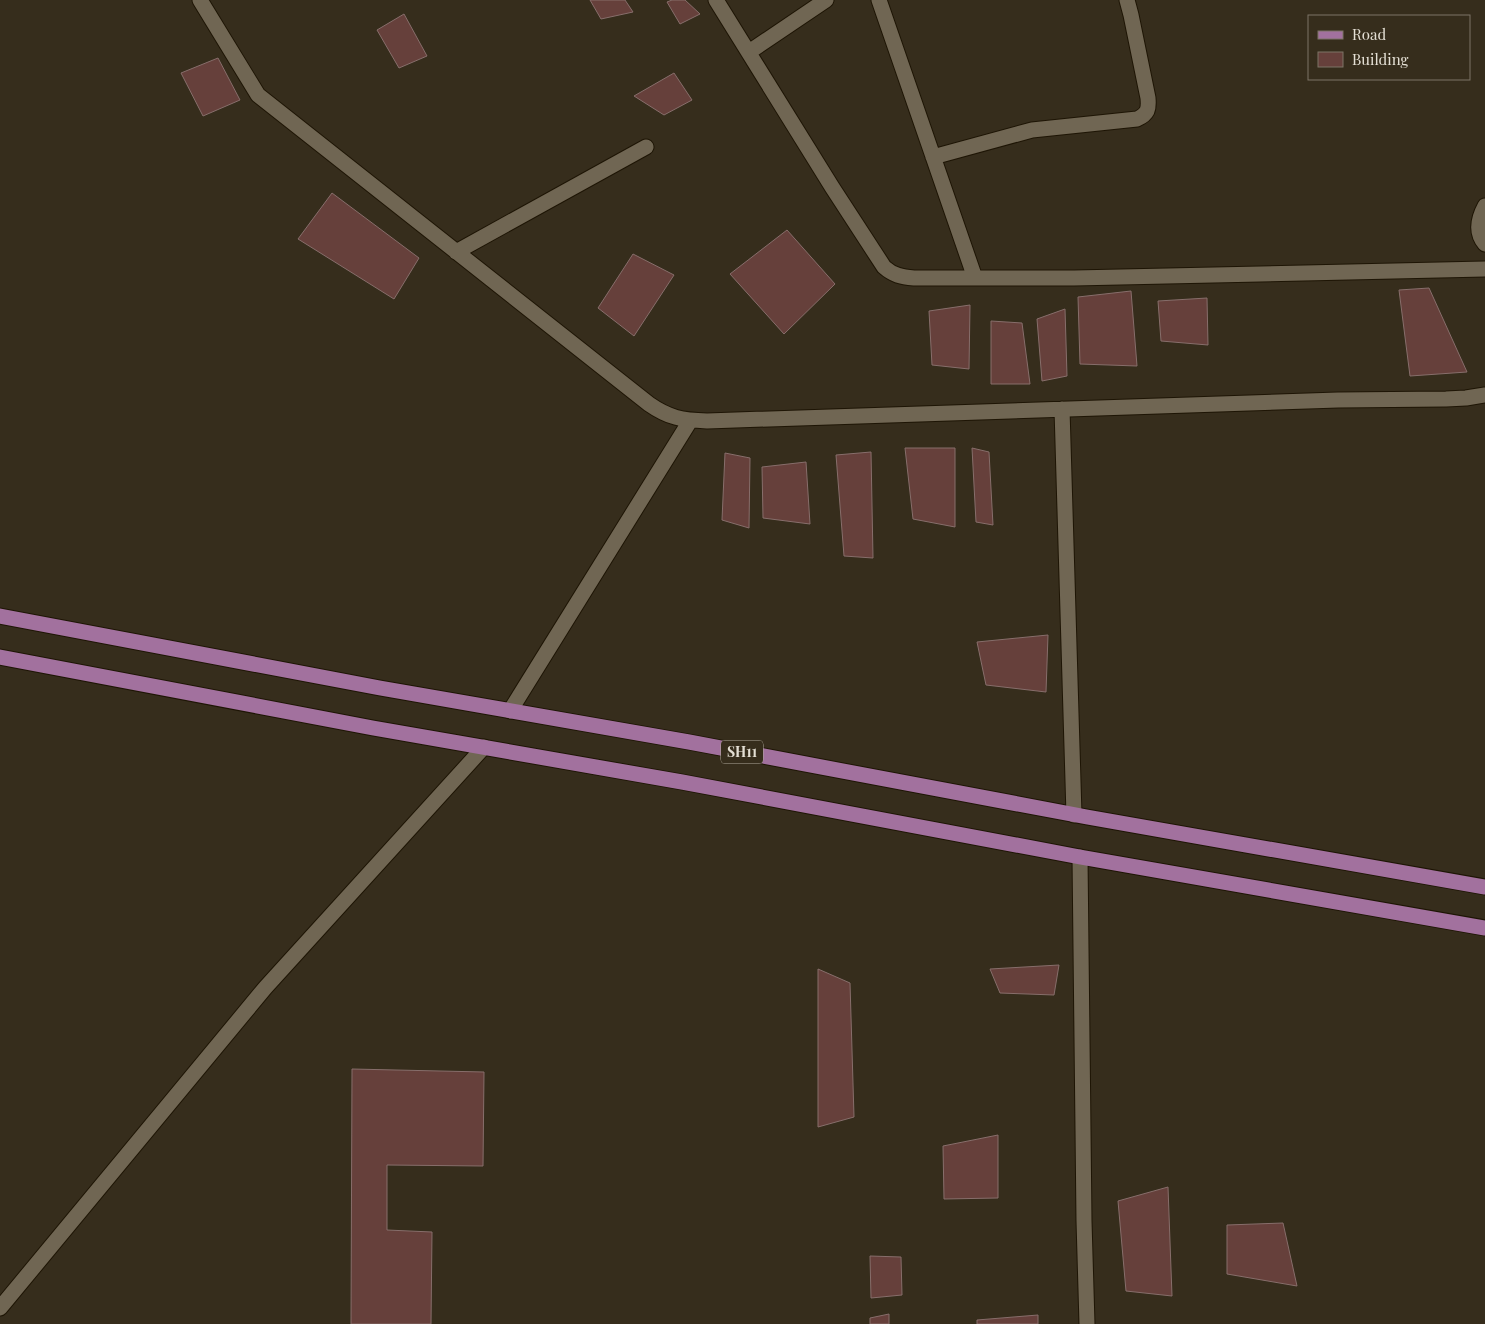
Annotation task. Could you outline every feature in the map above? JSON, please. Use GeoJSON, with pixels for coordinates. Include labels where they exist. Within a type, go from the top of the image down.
{"type":"FeatureCollection","features":[{"type":"Feature","properties":{"kind":"main road","name":"SH11"},"geometry":{"type":"LineString","coordinates":[[0,616],[380,688],[689,742],[1074,815],[1485,887]]}},
{"type":"Feature","properties":{"kind":"main road"},"geometry":{"type":"LineString","coordinates":[[0,657],[373,728],[682,782],[1080,857],[1485,928]]}},
{"type":"Feature","properties":{"kind":"street"},"geometry":{"type":"LineString","coordinates":[[200,0],[258,95],[649,404],[661,413],[678,419],[717,421],[1338,400],[1466,398],[1485,395]]}},
{"type":"Feature","properties":{"kind":"street"},"geometry":{"type":"LineString","coordinates":[[716,0],[832,187],[884,267],[892,274],[914,278],[1074,278],[1485,269]]}},
{"type":"Feature","properties":{"kind":"street"},"geometry":{"type":"LineString","coordinates":[[749,52],[826,0]]}},
{"type":"Feature","properties":{"kind":"street"},"geometry":{"type":"LineString","coordinates":[[879,0],[975,278]]}},
{"type":"Feature","properties":{"kind":"street"},"geometry":{"type":"LineString","coordinates":[[933,157],[1032,130],[1137,119],[1147,113],[1149,107],[1148,98],[1126,0]]}},
{"type":"Feature","properties":{"kind":"street"},"geometry":{"type":"LineString","coordinates":[[456,252],[646,147]]}},
{"type":"Feature","properties":{"kind":"street"},"geometry":{"type":"LineString","coordinates":[[1485,206],[1480,214],[1478,226],[1479,235],[1485,244]]}},
{"type":"Feature","properties":{"kind":"street"},"geometry":{"type":"LineString","coordinates":[[1062,409],[1074,815]]}},
{"type":"Feature","properties":{"kind":"street"},"geometry":{"type":"LineString","coordinates":[[510,711],[690,421]]}},
{"type":"Feature","properties":{"kind":"street"},"geometry":{"type":"LineString","coordinates":[[0,1308],[265,988],[484,748]]}},
{"type":"Feature","properties":{"kind":"street"},"geometry":{"type":"LineString","coordinates":[[1080,857],[1084,1221],[1088,1324]]}},
{"type":"Feature","properties":{"kind":"building"},"geometry":{"type":"Polygon","coordinates":[[[590,0],[625,0],[633,12],[601,19],[590,0]]]}},
{"type":"Feature","properties":{"kind":"building"},"geometry":{"type":"Polygon","coordinates":[[[685,0],[700,14],[680,24],[667,2],[685,0]]]}},
{"type":"Feature","properties":{"kind":"building"},"geometry":{"type":"Polygon","coordinates":[[[404,14],[427,56],[399,68],[377,30],[404,14]]]}},
{"type":"Feature","properties":{"kind":"building"},"geometry":{"type":"Polygon","coordinates":[[[218,58],[240,100],[203,116],[181,73],[218,58]]]}},
{"type":"Feature","properties":{"kind":"building"},"geometry":{"type":"Polygon","coordinates":[[[674,73],[692,100],[664,115],[634,96],[674,73]]]}},
{"type":"Feature","properties":{"kind":"building"},"geometry":{"type":"Polygon","coordinates":[[[332,193],[419,258],[394,299],[298,239],[332,193]]]}},
{"type":"Feature","properties":{"kind":"building"},"geometry":{"type":"Polygon","coordinates":[[[787,230],[835,284],[784,334],[730,274],[787,230]]]}},
{"type":"Feature","properties":{"kind":"building"},"geometry":{"type":"Polygon","coordinates":[[[633,254],[674,275],[634,336],[598,308],[633,254]]]}},
{"type":"Feature","properties":{"kind":"building"},"geometry":{"type":"Polygon","coordinates":[[[1429,288],[1467,372],[1410,376],[1399,290],[1429,288]]]}},
{"type":"Feature","properties":{"kind":"building"},"geometry":{"type":"Polygon","coordinates":[[[1131,291],[1137,366],[1080,364],[1078,297],[1131,291]]]}},
{"type":"Feature","properties":{"kind":"building"},"geometry":{"type":"Polygon","coordinates":[[[1207,298],[1208,345],[1161,341],[1158,301],[1207,298]]]}},
{"type":"Feature","properties":{"kind":"building"},"geometry":{"type":"Polygon","coordinates":[[[970,305],[969,369],[932,365],[929,311],[970,305]]]}},
{"type":"Feature","properties":{"kind":"building"},"geometry":{"type":"Polygon","coordinates":[[[1065,309],[1067,376],[1042,381],[1037,319],[1065,309]]]}},
{"type":"Feature","properties":{"kind":"building"},"geometry":{"type":"Polygon","coordinates":[[[991,321],[1022,323],[1030,384],[991,384],[991,321]]]}},
{"type":"Feature","properties":{"kind":"building"},"geometry":{"type":"Polygon","coordinates":[[[905,448],[955,448],[955,527],[913,519],[905,448]]]}},
{"type":"Feature","properties":{"kind":"building"},"geometry":{"type":"Polygon","coordinates":[[[972,448],[989,452],[993,525],[976,522],[972,448]]]}},
{"type":"Feature","properties":{"kind":"building"},"geometry":{"type":"Polygon","coordinates":[[[871,452],[873,558],[844,556],[836,455],[871,452]]]}},
{"type":"Feature","properties":{"kind":"building"},"geometry":{"type":"Polygon","coordinates":[[[725,453],[750,458],[749,528],[722,520],[725,453]]]}},
{"type":"Feature","properties":{"kind":"building"},"geometry":{"type":"Polygon","coordinates":[[[806,462],[810,524],[763,518],[762,467],[806,462]]]}},
{"type":"Feature","properties":{"kind":"building"},"geometry":{"type":"Polygon","coordinates":[[[1048,635],[1046,692],[986,685],[977,642],[1048,635]]]}},
{"type":"Feature","properties":{"kind":"building"},"geometry":{"type":"Polygon","coordinates":[[[1059,965],[1054,995],[1000,993],[990,969],[1059,965]]]}},
{"type":"Feature","properties":{"kind":"building"},"geometry":{"type":"Polygon","coordinates":[[[818,969],[850,983],[854,1117],[818,1127],[818,969]]]}},
{"type":"Feature","properties":{"kind":"building"},"geometry":{"type":"Polygon","coordinates":[[[352,1069],[484,1072],[483,1166],[387,1165],[387,1230],[432,1232],[431,1324],[351,1324],[352,1069]]]}},
{"type":"Feature","properties":{"kind":"building"},"geometry":{"type":"Polygon","coordinates":[[[998,1135],[998,1198],[944,1199],[943,1146],[998,1135]]]}},
{"type":"Feature","properties":{"kind":"building"},"geometry":{"type":"Polygon","coordinates":[[[1168,1187],[1172,1296],[1126,1291],[1118,1201],[1168,1187]]]}},
{"type":"Feature","properties":{"kind":"building"},"geometry":{"type":"Polygon","coordinates":[[[1283,1223],[1297,1286],[1227,1274],[1227,1225],[1283,1223]]]}},
{"type":"Feature","properties":{"kind":"building"},"geometry":{"type":"Polygon","coordinates":[[[870,1256],[901,1257],[902,1295],[871,1298],[870,1256]]]}},
{"type":"Feature","properties":{"kind":"building"},"geometry":{"type":"Polygon","coordinates":[[[889,1314],[889,1324],[870,1324],[870,1318],[889,1314]]]}},
{"type":"Feature","properties":{"kind":"building"},"geometry":{"type":"Polygon","coordinates":[[[1038,1315],[1038,1324],[977,1324],[977,1320],[1038,1315]]]}}]}
